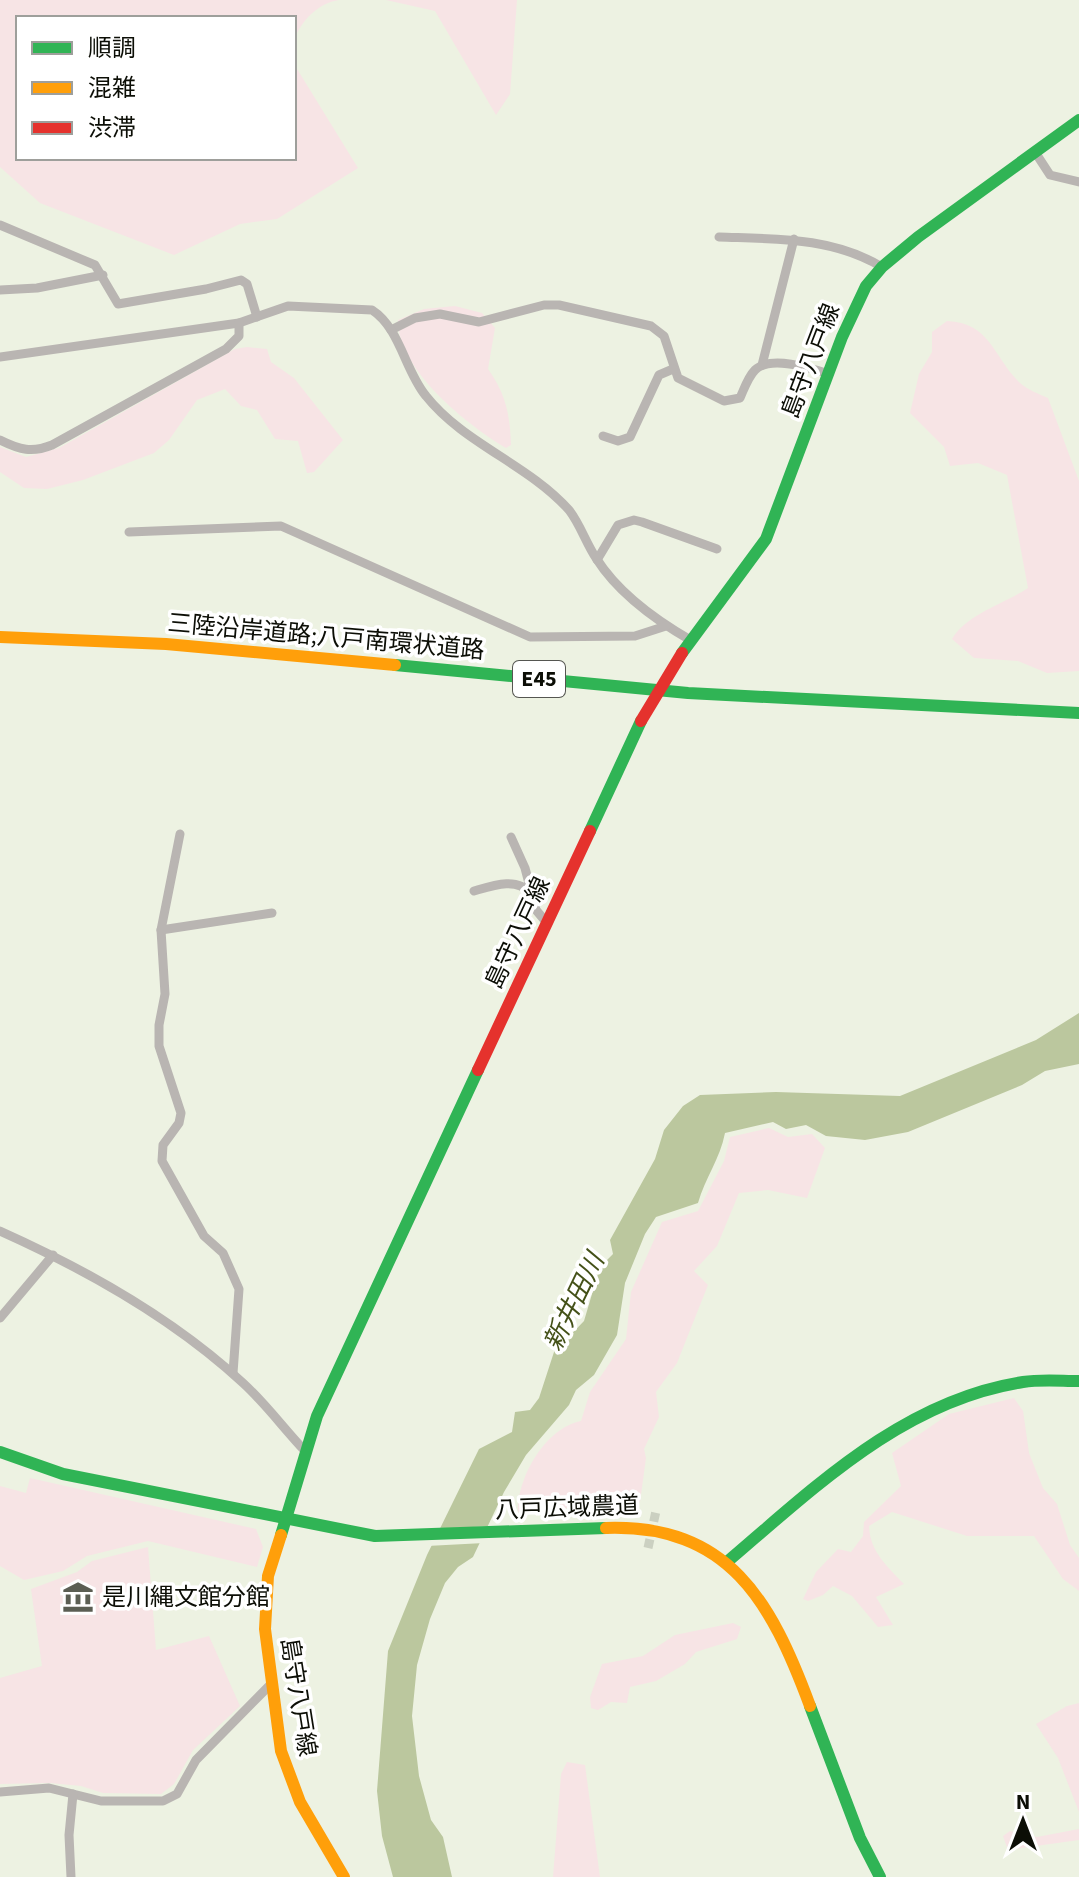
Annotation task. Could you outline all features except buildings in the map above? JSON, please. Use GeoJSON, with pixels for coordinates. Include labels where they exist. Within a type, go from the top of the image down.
{"type":"FeatureCollection","features":[{"type":"Feature","properties":{"kind":"main road","name":"島守八戸線"},"geometry":{"type":"LineString","coordinates":[[344,1877],[290,1778],[281,1751],[270,1685],[265,1601],[268,1576],[317,1416],[641,721],[682,653],[766,539],[854,307],[882,267],[1079,120]]}},
{"type":"Feature","properties":{"kind":"main road","name":"三陸沿岸道路;八戸南環状道路"},"geometry":{"type":"LineString","coordinates":[[0,637],[181,645],[688,693],[1079,713]]}},
{"type":"Feature","properties":{"kind":"main road"},"geometry":{"type":"LineString","coordinates":[[727,1562],[859,1452],[930,1408],[994,1387],[1025,1381],[1079,1381]]}},
{"type":"Feature","properties":{"kind":"main road","name":"八戸広域農道"},"geometry":{"type":"LineString","coordinates":[[0,1452],[63,1474],[287,1521],[375,1536],[603,1526],[656,1529],[696,1541],[727,1562],[760,1599],[780,1634],[852,1823],[880,1877]]}},
{"type":"Feature","properties":{"kind":"street"},"geometry":{"type":"LineString","coordinates":[[1035,152],[1050,175],[1079,182]]}},
{"type":"Feature","properties":{"kind":"street"},"geometry":{"type":"LineString","coordinates":[[0,225],[95,265],[118,304],[241,280],[247,284],[257,317]]}},
{"type":"Feature","properties":{"kind":"street"},"geometry":{"type":"LineString","coordinates":[[719,237],[794,239],[842,249],[882,267]]}},
{"type":"Feature","properties":{"kind":"street"},"geometry":{"type":"LineString","coordinates":[[762,365],[794,239]]}},
{"type":"Feature","properties":{"kind":"street"},"geometry":{"type":"LineString","coordinates":[[0,290],[37,288],[103,275]]}},
{"type":"Feature","properties":{"kind":"street"},"geometry":{"type":"LineString","coordinates":[[391,330],[415,318],[440,314],[479,322],[544,305],[559,305],[651,326],[664,336],[673,369],[686,383],[731,401],[740,398],[753,372],[762,365],[782,364],[829,374]]}},
{"type":"Feature","properties":{"kind":"street"},"geometry":{"type":"LineString","coordinates":[[0,357],[239,323],[288,306],[372,310],[384,317],[412,376],[427,398],[461,430],[517,466],[569,511],[597,560],[666,626],[692,641]]}},
{"type":"Feature","properties":{"kind":"street"},"geometry":{"type":"LineString","coordinates":[[0,440],[36,451],[77,433],[226,349],[239,336],[239,323]]}},
{"type":"Feature","properties":{"kind":"street"},"geometry":{"type":"LineString","coordinates":[[603,436],[618,441],[630,437],[659,375],[673,369]]}},
{"type":"Feature","properties":{"kind":"street"},"geometry":{"type":"LineString","coordinates":[[597,560],[618,525],[634,520],[717,549]]}},
{"type":"Feature","properties":{"kind":"street"},"geometry":{"type":"LineString","coordinates":[[129,532],[281,526],[530,637],[635,636],[666,626]]}},
{"type":"Feature","properties":{"kind":"street"},"geometry":{"type":"LineString","coordinates":[[180,834],[161,930],[165,994],[159,1046],[181,1113],[179,1123],[163,1145],[162,1161],[204,1236],[223,1253],[239,1289],[233,1373]]}},
{"type":"Feature","properties":{"kind":"street"},"geometry":{"type":"LineString","coordinates":[[511,837],[525,868],[536,910],[547,923]]}},
{"type":"Feature","properties":{"kind":"street"},"geometry":{"type":"LineString","coordinates":[[474,891],[508,884],[527,888],[532,896]]}},
{"type":"Feature","properties":{"kind":"street"},"geometry":{"type":"LineString","coordinates":[[161,930],[272,913]]}},
{"type":"Feature","properties":{"kind":"street"},"geometry":{"type":"LineString","coordinates":[[0,1231],[53,1255],[136,1302],[233,1373],[305,1451]]}},
{"type":"Feature","properties":{"kind":"street"},"geometry":{"type":"LineString","coordinates":[[0,1318],[53,1255]]}},
{"type":"Feature","properties":{"kind":"street"},"geometry":{"type":"LineString","coordinates":[[0,1792],[49,1788],[101,1801],[163,1801],[177,1794],[196,1760],[270,1685]]}},
{"type":"Feature","properties":{"kind":"street"},"geometry":{"type":"LineString","coordinates":[[71,1877],[69,1835],[73,1794]]}},
{"type":"Feature","properties":{"kind":"shaded area"},"geometry":{"type":"Polygon","coordinates":[[[0,0],[339,0],[311,14],[296,36],[296,16],[16,16],[16,160],[296,160],[296,67],[358,168],[277,219],[240,224],[174,255],[40,203],[0,167],[0,0]]]}},
{"type":"Feature","properties":{"kind":"shaded area"},"geometry":{"type":"Polygon","coordinates":[[[386,0],[517,0],[510,94],[496,115],[435,11],[386,0]]]}},
{"type":"Feature","properties":{"kind":"shaded area"},"geometry":{"type":"Polygon","coordinates":[[[455,306],[482,313],[495,328],[488,369],[503,396],[508,414],[511,445],[506,448],[437,394],[421,376],[401,339],[398,320],[424,309],[455,306]]]}},
{"type":"Feature","properties":{"kind":"shaded area"},"geometry":{"type":"Polygon","coordinates":[[[947,321],[973,328],[990,343],[1020,383],[1048,398],[1079,481],[1079,671],[1047,673],[1018,661],[974,658],[952,639],[976,616],[1028,588],[1007,475],[978,463],[950,466],[944,447],[910,413],[919,374],[932,352],[932,332],[947,321]]]}},
{"type":"Feature","properties":{"kind":"shaded area"},"geometry":{"type":"Polygon","coordinates":[[[235,349],[267,349],[271,362],[294,378],[343,440],[314,472],[307,473],[298,441],[275,439],[257,410],[241,406],[225,389],[197,400],[169,440],[154,453],[83,480],[47,489],[24,488],[0,472],[0,447],[26,457],[59,448],[235,349]]]}},
{"type":"Feature","properties":{"kind":"shaded area"},"geometry":{"type":"Polygon","coordinates":[[[1079,1013],[1079,1064],[1045,1071],[1022,1085],[908,1132],[865,1140],[826,1136],[806,1125],[786,1129],[773,1122],[725,1133],[698,1203],[656,1217],[645,1234],[625,1283],[617,1335],[594,1375],[576,1390],[569,1405],[526,1455],[504,1492],[473,1557],[458,1567],[445,1583],[430,1619],[417,1665],[412,1716],[419,1776],[431,1820],[443,1837],[452,1877],[393,1877],[382,1836],[377,1791],[388,1651],[427,1555],[479,1449],[512,1432],[515,1412],[530,1410],[539,1398],[554,1352],[584,1321],[600,1267],[613,1254],[610,1240],[655,1159],[664,1130],[683,1106],[700,1095],[776,1092],[900,1096],[1036,1040],[1079,1013]]]}},
{"type":"Feature","properties":{"kind":"shaded area"},"geometry":{"type":"Polygon","coordinates":[[[769,1128],[788,1137],[812,1134],[825,1148],[807,1198],[768,1190],[739,1193],[717,1246],[694,1271],[708,1285],[677,1363],[656,1392],[659,1417],[644,1449],[646,1458],[640,1502],[518,1512],[522,1484],[536,1456],[556,1433],[581,1421],[590,1392],[626,1339],[631,1292],[662,1222],[698,1211],[724,1161],[730,1137],[769,1128]]]}},
{"type":"Feature","properties":{"kind":"shaded area"},"geometry":{"type":"Polygon","coordinates":[[[1014,1398],[1023,1411],[1029,1453],[1043,1488],[1057,1504],[1070,1545],[1079,1558],[1079,1591],[1063,1579],[1034,1536],[967,1536],[892,1512],[869,1526],[876,1551],[904,1584],[876,1597],[893,1625],[878,1627],[852,1596],[833,1586],[823,1595],[808,1601],[803,1599],[816,1572],[838,1549],[851,1552],[863,1536],[864,1522],[901,1486],[892,1453],[949,1414],[1014,1398]]]}},
{"type":"Feature","properties":{"kind":"shaded area"},"geometry":{"type":"Polygon","coordinates":[[[30,1478],[256,1529],[263,1547],[257,1567],[148,1541],[87,1556],[63,1571],[24,1580],[0,1566],[0,1486],[26,1493],[30,1478]]]}},
{"type":"Feature","properties":{"kind":"shaded area"},"geometry":{"type":"Polygon","coordinates":[[[148,1547],[156,1650],[209,1636],[240,1706],[193,1750],[174,1784],[161,1794],[103,1793],[81,1786],[50,1783],[0,1784],[0,1678],[42,1666],[31,1589],[77,1572],[92,1561],[148,1547]]]}},
{"type":"Feature","properties":{"kind":"shaded area"},"geometry":{"type":"Polygon","coordinates":[[[733,1623],[741,1627],[737,1639],[696,1652],[685,1664],[656,1681],[630,1687],[627,1703],[611,1702],[598,1710],[591,1708],[590,1697],[602,1664],[643,1656],[675,1635],[733,1623]]]}},
{"type":"Feature","properties":{"kind":"shaded area"},"geometry":{"type":"Polygon","coordinates":[[[1079,1703],[1079,1812],[1058,1758],[1036,1724],[1067,1706],[1079,1703]]]}},
{"type":"Feature","properties":{"kind":"shaded area"},"geometry":{"type":"Polygon","coordinates":[[[567,1762],[585,1765],[600,1877],[553,1877],[561,1774],[567,1762]]]}},
{"type":"Feature","properties":{"kind":"shaded area"},"geometry":{"type":"Polygon","coordinates":[[[1079,1829],[1079,1840],[1008,1850],[1003,1836],[1010,1831],[1037,1837],[1079,1829]]]}},
{"type":"Feature","properties":{"kind":"pier"},"geometry":{"type":"Polygon","coordinates":[[[492,1526],[484,1543],[427,1546],[435,1529],[492,1526]]]}},
{"type":"Feature","properties":{"kind":"tunnel"},"geometry":{"type":"LineString","coordinates":[[648,1548],[656,1511]]}},
{"type":"Feature","properties":{"kind":"traffic: fast"},"geometry":{"type":"LineString","coordinates":[[682,653],[766,539],[842,337],[866,286],[882,267],[918,237],[1079,120]]}},
{"type":"Feature","properties":{"kind":"traffic: fast"},"geometry":{"type":"LineString","coordinates":[[395,665],[688,693],[1079,713]]}},
{"type":"Feature","properties":{"kind":"traffic: fast"},"geometry":{"type":"LineString","coordinates":[[590,831],[641,721]]}},
{"type":"Feature","properties":{"kind":"traffic: fast"},"geometry":{"type":"LineString","coordinates":[[281,1535],[317,1416],[478,1070]]}},
{"type":"Feature","properties":{"kind":"traffic: fast"},"geometry":{"type":"LineString","coordinates":[[727,1562],[828,1477],[900,1427],[939,1407],[980,1392],[1023,1382],[1079,1381]]}},
{"type":"Feature","properties":{"kind":"traffic: fast"},"geometry":{"type":"LineString","coordinates":[[0,1452],[63,1474],[375,1536],[606,1528]]}},
{"type":"Feature","properties":{"kind":"traffic: fast"},"geometry":{"type":"LineString","coordinates":[[810,1706],[860,1838],[880,1877]]}},
{"type":"Feature","properties":{"kind":"traffic: slow"},"geometry":{"type":"LineString","coordinates":[[0,637],[166,644],[395,665]]}},
{"type":"Feature","properties":{"kind":"traffic: slow"},"geometry":{"type":"LineString","coordinates":[[606,1528],[648,1530],[684,1539],[714,1555],[740,1576],[761,1602],[779,1633],[810,1706]]}},
{"type":"Feature","properties":{"kind":"traffic: slow"},"geometry":{"type":"LineString","coordinates":[[281,1535],[268,1576],[265,1629],[281,1751],[300,1802],[344,1877]]}},
{"type":"Feature","properties":{"kind":"traffic: jam"},"geometry":{"type":"LineString","coordinates":[[641,721],[682,653]]}},
{"type":"Feature","properties":{"kind":"traffic: jam"},"geometry":{"type":"LineString","coordinates":[[478,1070],[590,831]]}},
{"type":"Feature","properties":{"kind":"place","name":"是川縄文館分館"},"geometry":{"type":"Point","coordinates":[78,1597]}},
{"type":"Feature","properties":{"kind":"water label","name":"新井田川"},"geometry":{"type":"Point","coordinates":[574,1302]}}]}
